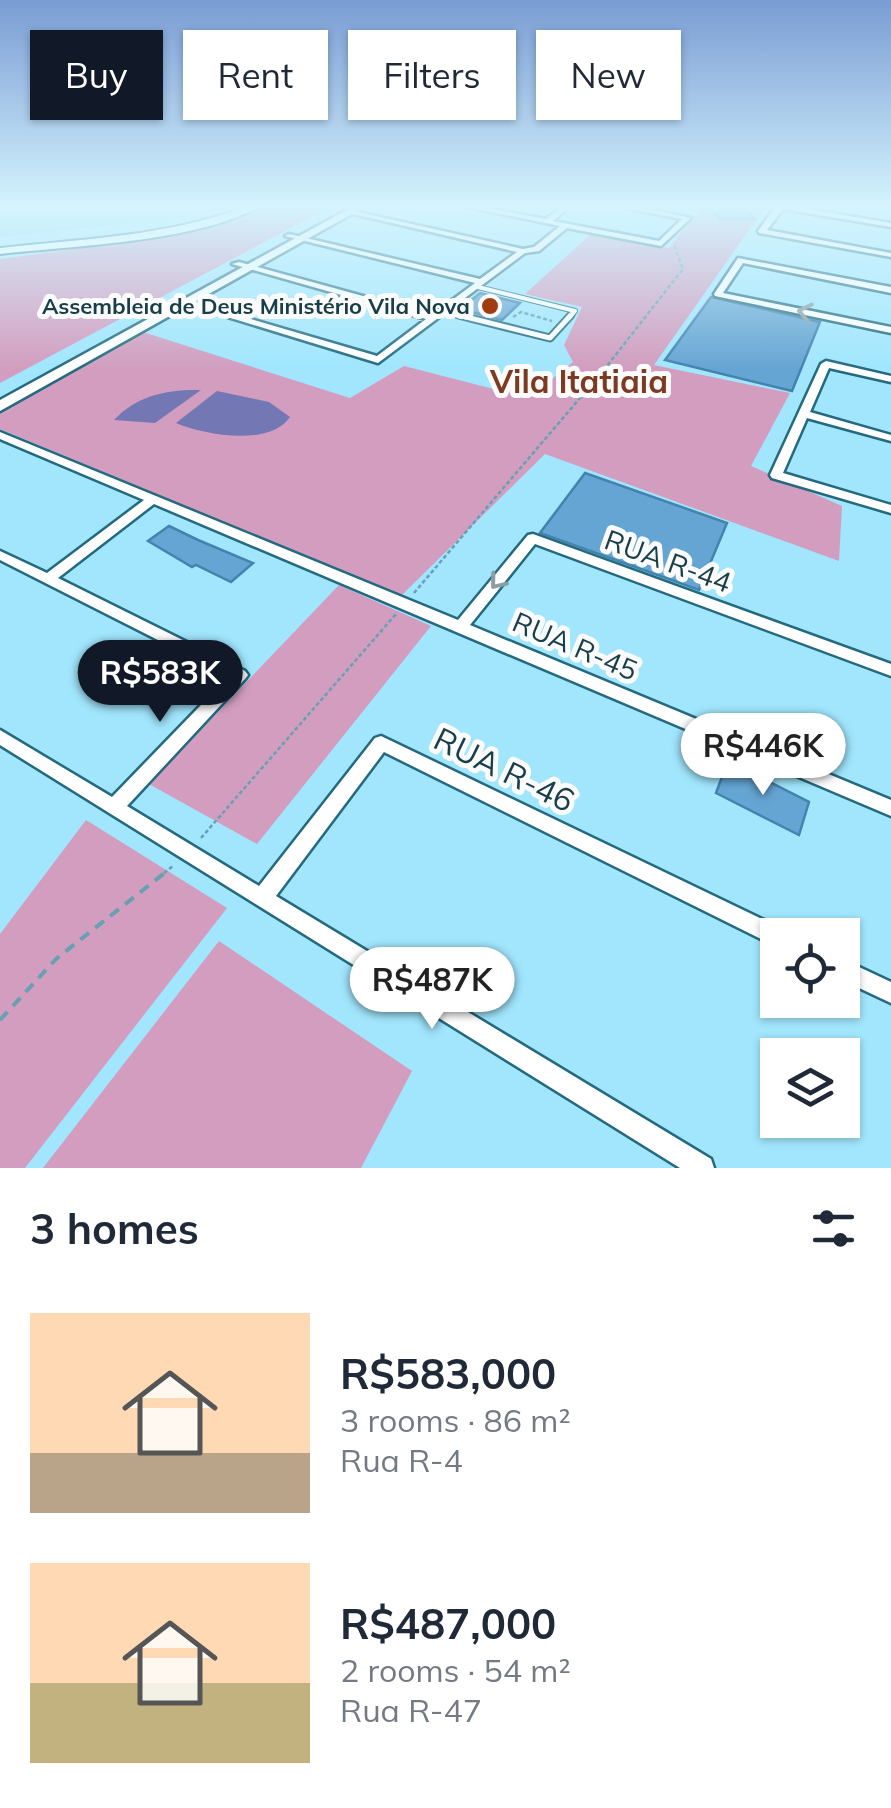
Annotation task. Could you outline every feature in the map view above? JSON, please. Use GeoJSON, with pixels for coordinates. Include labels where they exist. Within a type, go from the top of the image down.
{"type":"FeatureCollection","features":[{"type":"Feature","properties":{"kind":"main road"},"geometry":{"type":"LineString","coordinates":[[0,392],[252,261]]}},
{"type":"Feature","properties":{"kind":"main road"},"geometry":{"type":"LineString","coordinates":[[0,406],[186,302],[242,266]]}},
{"type":"Feature","properties":{"kind":"street"},"geometry":{"type":"LineString","coordinates":[[386,261],[480,285]]}},
{"type":"Feature","properties":{"kind":"street"},"geometry":{"type":"LineString","coordinates":[[186,302],[378,360],[510,261]]}},
{"type":"Feature","properties":{"kind":"street"},"geometry":{"type":"LineString","coordinates":[[741,261],[718,294],[891,330]]}},
{"type":"Feature","properties":{"kind":"street"},"geometry":{"type":"LineString","coordinates":[[744,261],[891,290]]}},
{"type":"Feature","properties":{"kind":"street"},"geometry":{"type":"LineString","coordinates":[[242,266],[431,318]]}},
{"type":"Feature","properties":{"kind":"street"},"geometry":{"type":"LineString","coordinates":[[891,380],[826,364],[776,475],[891,509]]}},
{"type":"Feature","properties":{"kind":"street"},"geometry":{"type":"LineString","coordinates":[[804,414],[891,438]]}},
{"type":"Feature","properties":{"kind":"street","name":"RUA R-45"},"geometry":{"type":"LineString","coordinates":[[0,435],[462,625],[891,808]]}},
{"type":"Feature","properties":{"kind":"street"},"geometry":{"type":"LineString","coordinates":[[48,580],[153,500]]}},
{"type":"Feature","properties":{"kind":"street","name":"RUA R-44"},"geometry":{"type":"LineString","coordinates":[[462,625],[533,538],[891,670]]}},
{"type":"Feature","properties":{"kind":"street"},"geometry":{"type":"LineString","coordinates":[[0,555],[240,675],[114,807]]}},
{"type":"Feature","properties":{"kind":"street"},"geometry":{"type":"LineString","coordinates":[[0,737],[702,1168]]}},
{"type":"Feature","properties":{"kind":"street","name":"RUA R-46"},"geometry":{"type":"LineString","coordinates":[[262,898],[380,743],[760,928]]}},
{"type":"Feature","properties":{"kind":"street"},"geometry":{"type":"LineString","coordinates":[[860,978],[891,993]]}},
{"type":"Feature","properties":{"kind":"lane"},"geometry":{"type":"LineString","coordinates":[[444,312],[550,338],[575,311],[480,285]]}},
{"type":"Feature","properties":{"kind":"path"},"geometry":{"type":"LineString","coordinates":[[0,1020],[56,959],[188,853],[603,371],[683,268],[679,261]]}},
{"type":"Feature","properties":{"kind":"path"},"geometry":{"type":"LineString","coordinates":[[499,326],[521,312],[563,324]]}},
{"type":"Feature","properties":{"kind":"shaded area"},"geometry":{"type":"Polygon","coordinates":[[[0,261],[230,261],[0,383],[0,261]]]}},
{"type":"Feature","properties":{"kind":"shaded area"},"geometry":{"type":"Polygon","coordinates":[[[562,261],[728,261],[654,365],[790,393],[751,466],[842,506],[839,561],[545,454],[401,596],[0,429],[0,412],[143,332],[350,398],[404,366],[529,398],[573,362],[564,345],[582,307],[525,294],[562,261]]]}},
{"type":"Feature","properties":{"kind":"shaded area"},"geometry":{"type":"Polygon","coordinates":[[[201,390],[155,423],[114,420],[154,395],[201,390]]]}},
{"type":"Feature","properties":{"kind":"shaded area"},"geometry":{"type":"Polygon","coordinates":[[[217,391],[269,402],[290,417],[267,432],[236,436],[176,423],[217,391]]]}},
{"type":"Feature","properties":{"kind":"shaded area"},"geometry":{"type":"Polygon","coordinates":[[[339,585],[431,626],[257,844],[149,784],[339,585]]]}},
{"type":"Feature","properties":{"kind":"shaded area"},"geometry":{"type":"Polygon","coordinates":[[[86,820],[227,908],[25,1168],[0,1168],[0,934],[86,820]]]}},
{"type":"Feature","properties":{"kind":"shaded area"},"geometry":{"type":"Polygon","coordinates":[[[219,941],[412,1071],[361,1168],[43,1168],[219,941]]]}},
{"type":"Feature","properties":{"kind":"building","name":"Assembleia de Deus Ministério Vila Nova"},"geometry":{"type":"Polygon","coordinates":[[[480,293],[520,303],[502,320],[460,309],[480,293]]]}},
{"type":"Feature","properties":{"kind":"building"},"geometry":{"type":"Polygon","coordinates":[[[711,297],[820,322],[792,391],[665,360],[711,297]]]}},
{"type":"Feature","properties":{"kind":"building"},"geometry":{"type":"Polygon","coordinates":[[[585,473],[727,523],[699,590],[540,533],[585,473]]]}},
{"type":"Feature","properties":{"kind":"building"},"geometry":{"type":"Polygon","coordinates":[[[169,526],[253,563],[231,582],[196,565],[192,567],[148,541],[169,526]]]}},
{"type":"Feature","properties":{"kind":"building"},"geometry":{"type":"Polygon","coordinates":[[[728,761],[809,802],[799,835],[716,793],[728,761]]]}},
{"type":"Feature","properties":{"kind":"place","name":"Assembleia de Deus Ministério Vila Nova"},"geometry":{"type":"Point","coordinates":[490,306]}},
{"type":"Feature","properties":{"kind":"district","name":"Vila Itatiaia"},"geometry":{"type":"Point","coordinates":[579,382]}}]}
